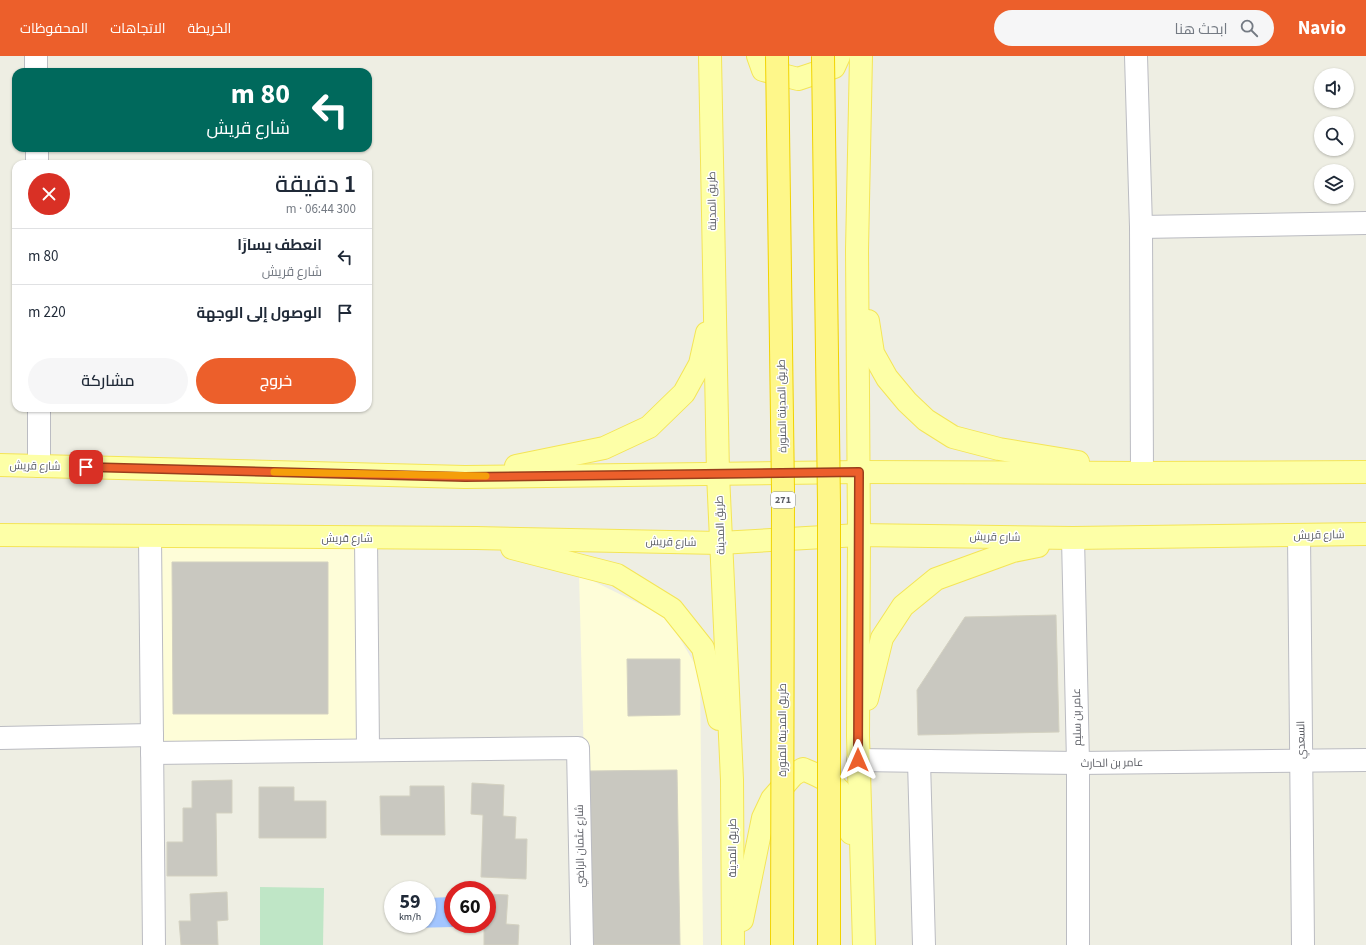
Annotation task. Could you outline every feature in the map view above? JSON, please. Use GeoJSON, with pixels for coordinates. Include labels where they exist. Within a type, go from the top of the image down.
{"type":"FeatureCollection","features":[{"type":"Feature","properties":{"kind":"highway","name":"طريق المدينة المنورة"},"geometry":{"type":"LineString","coordinates":[[777,56],[783,491],[782,945]]}},
{"type":"Feature","properties":{"kind":"highway"},"geometry":{"type":"LineString","coordinates":[[823,56],[829,503],[829,945]]}},
{"type":"Feature","properties":{"kind":"main road","name":"طريق المدينة"},"geometry":{"type":"LineString","coordinates":[[710,56],[720,543],[732,780],[733,945]]}},
{"type":"Feature","properties":{"kind":"main road"},"geometry":{"type":"LineString","coordinates":[[758,56],[763,70],[798,79],[834,67],[839,56]]}},
{"type":"Feature","properties":{"kind":"main road"},"geometry":{"type":"LineString","coordinates":[[861,56],[857,250],[859,472],[858,760],[864,945]]}},
{"type":"Feature","properties":{"kind":"main road"},"geometry":{"type":"LineString","coordinates":[[465,477],[604,448],[649,427],[684,393],[700,364],[708,328],[712,206]]}},
{"type":"Feature","properties":{"kind":"main road"},"geometry":{"type":"LineString","coordinates":[[857,250],[874,353],[888,378],[907,402],[926,420],[953,437],[999,449],[1142,473]]}},
{"type":"Feature","properties":{"kind":"main road","name":"شارع قريش"},"geometry":{"type":"LineString","coordinates":[[0,465],[465,477],[859,472],[1366,472]]}},
{"type":"Feature","properties":{"kind":"main road","name":"شارع قريش"},"geometry":{"type":"LineString","coordinates":[[0,535],[476,538],[720,543],[859,535],[1073,538],[1366,534]]}},
{"type":"Feature","properties":{"kind":"main road"},"geometry":{"type":"LineString","coordinates":[[476,538],[617,575],[672,609],[703,648],[732,780]]}},
{"type":"Feature","properties":{"kind":"main road"},"geometry":{"type":"LineString","coordinates":[[858,736],[882,638],[903,606],[936,579],[1013,551],[1073,538]]}},
{"type":"Feature","properties":{"kind":"main road","name":"طريق المدينة المنورة"},"geometry":{"type":"LineString","coordinates":[[737,945],[763,818],[772,799],[792,775],[803,769],[818,775],[840,790],[849,818],[864,945]]}},
{"type":"Feature","properties":{"kind":"street"},"geometry":{"type":"LineString","coordinates":[[36,56],[36,68]]}},
{"type":"Feature","properties":{"kind":"street"},"geometry":{"type":"LineString","coordinates":[[1136,56],[1141,227],[1142,473]]}},
{"type":"Feature","properties":{"kind":"street"},"geometry":{"type":"LineString","coordinates":[[1141,227],[1366,223]]}},
{"type":"Feature","properties":{"kind":"street"},"geometry":{"type":"LineString","coordinates":[[39,412],[39,466]]}},
{"type":"Feature","properties":{"kind":"street","name":"السعدي"},"geometry":{"type":"LineString","coordinates":[[1299,535],[1303,945]]}},
{"type":"Feature","properties":{"kind":"street"},"geometry":{"type":"LineString","coordinates":[[150,537],[154,945]]}},
{"type":"Feature","properties":{"kind":"street"},"geometry":{"type":"LineString","coordinates":[[0,738],[368,750],[366,538]]}},
{"type":"Feature","properties":{"kind":"street","name":"عامر بن سليم"},"geometry":{"type":"LineString","coordinates":[[1073,538],[1078,763],[1078,945]]}},
{"type":"Feature","properties":{"kind":"street","name":"شارع عثمان الراضي"},"geometry":{"type":"LineString","coordinates":[[368,750],[578,748],[582,945]]}},
{"type":"Feature","properties":{"kind":"street","name":"عامر بن الحارث"},"geometry":{"type":"LineString","coordinates":[[858,760],[1078,763],[1366,760]]}},
{"type":"Feature","properties":{"kind":"street"},"geometry":{"type":"LineString","coordinates":[[919,761],[924,945]]}},
{"type":"Feature","properties":{"kind":"shaded area"},"geometry":{"type":"Polygon","coordinates":[[[157,543],[360,544],[363,743],[157,745],[157,543]]]}},
{"type":"Feature","properties":{"kind":"shaded area"},"geometry":{"type":"Polygon","coordinates":[[[579,574],[668,618],[700,673],[703,945],[589,945],[579,574]]]}},
{"type":"Feature","properties":{"kind":"shaded area"},"geometry":{"type":"Polygon","coordinates":[[[260,887],[324,888],[323,945],[260,945],[260,887]]]}},
{"type":"Feature","properties":{"kind":"water"},"geometry":{"type":"Polygon","coordinates":[[[444,897],[444,927],[436,927],[436,898],[444,897]]]}},
{"type":"Feature","properties":{"kind":"building"},"geometry":{"type":"Polygon","coordinates":[[[172,562],[328,562],[328,714],[173,714],[172,562]]]}},
{"type":"Feature","properties":{"kind":"building"},"geometry":{"type":"Polygon","coordinates":[[[1056,615],[1059,732],[918,735],[917,690],[965,617],[1056,615]]]}},
{"type":"Feature","properties":{"kind":"building"},"geometry":{"type":"Polygon","coordinates":[[[627,659],[680,659],[680,715],[628,716],[627,659]]]}},
{"type":"Feature","properties":{"kind":"building"},"geometry":{"type":"Polygon","coordinates":[[[677,770],[680,945],[592,945],[588,771],[677,770]]]}},
{"type":"Feature","properties":{"kind":"building"},"geometry":{"type":"Polygon","coordinates":[[[232,780],[232,813],[216,813],[217,876],[167,876],[167,842],[183,842],[183,808],[192,808],[192,781],[232,780]]]}},
{"type":"Feature","properties":{"kind":"building"},"geometry":{"type":"Polygon","coordinates":[[[472,783],[504,785],[503,816],[516,817],[515,839],[527,839],[526,879],[481,877],[483,815],[471,814],[472,783]]]}},
{"type":"Feature","properties":{"kind":"building"},"geometry":{"type":"Polygon","coordinates":[[[410,786],[444,786],[445,835],[381,835],[380,796],[410,796],[410,786]]]}},
{"type":"Feature","properties":{"kind":"building"},"geometry":{"type":"Polygon","coordinates":[[[259,787],[294,787],[294,801],[326,801],[326,838],[259,838],[259,787]]]}},
{"type":"Feature","properties":{"kind":"building"},"geometry":{"type":"Polygon","coordinates":[[[227,892],[228,920],[217,921],[218,945],[181,945],[179,921],[191,921],[190,894],[227,892]]]}},
{"type":"Feature","properties":{"kind":"building"},"geometry":{"type":"Polygon","coordinates":[[[496,894],[508,895],[506,924],[519,925],[518,945],[484,945],[484,933],[496,933],[496,894]]]}},
{"type":"Feature","properties":{"kind":"slow traffic"},"geometry":{"type":"LineString","coordinates":[[274,472],[465,477],[486,476]]}},
{"type":"Feature","properties":{"kind":"route"},"geometry":{"type":"LineString","coordinates":[[86,467],[465,477],[859,472],[858,760]]}}]}
